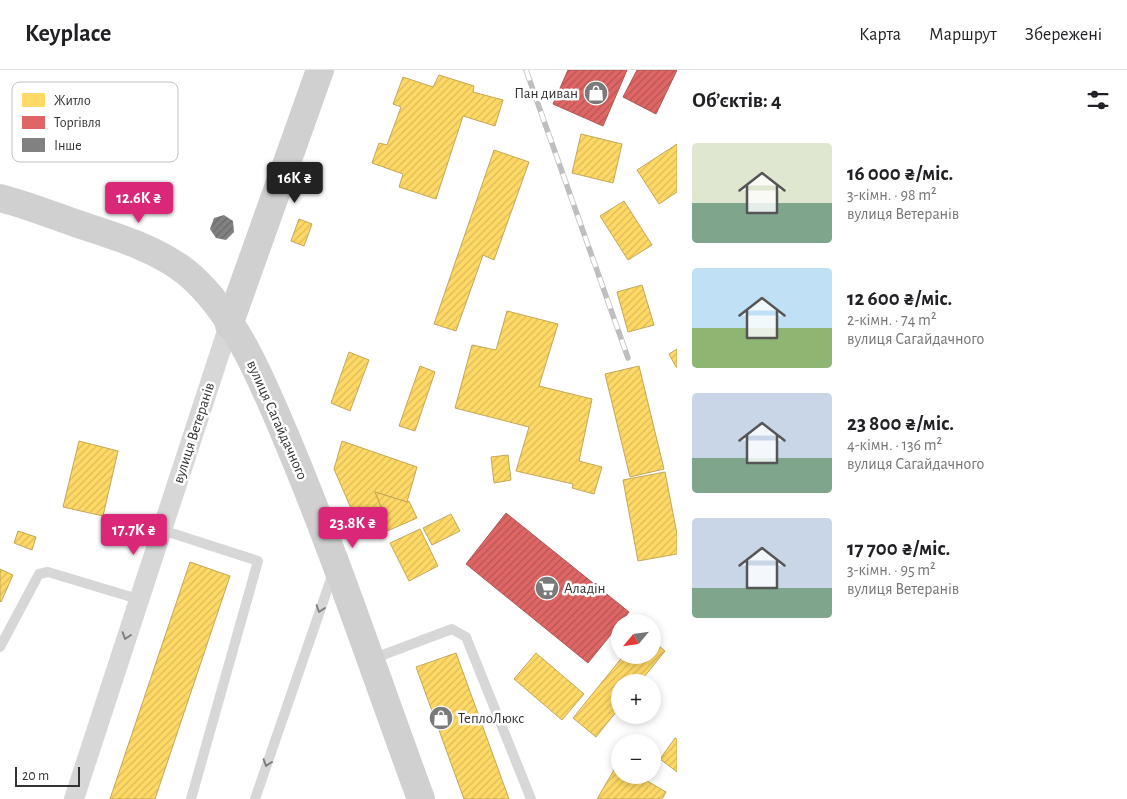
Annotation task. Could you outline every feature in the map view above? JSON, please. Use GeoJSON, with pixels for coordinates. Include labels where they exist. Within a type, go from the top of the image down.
{"type":"FeatureCollection","features":[{"type":"Feature","properties":{"kind":"main road","name":"вулиця Ветеранів"},"geometry":{"type":"LineString","coordinates":[[230,325],[320,70]]}},
{"type":"Feature","properties":{"kind":"main road","name":"вулиця Сагайдачного"},"geometry":{"type":"LineString","coordinates":[[0,198],[152,252],[185,271],[208,295],[230,325],[248,354],[273,408],[336,563],[421,799]]}},
{"type":"Feature","properties":{"kind":"street","name":"вулиця Ветеранів"},"geometry":{"type":"LineString","coordinates":[[74,799],[138,599],[230,325]]}},
{"type":"Feature","properties":{"kind":"lane"},"geometry":{"type":"LineString","coordinates":[[162,530],[258,561],[191,799]]}},
{"type":"Feature","properties":{"kind":"lane"},"geometry":{"type":"LineString","coordinates":[[255,799],[336,563]]}},
{"type":"Feature","properties":{"kind":"lane"},"geometry":{"type":"LineString","coordinates":[[0,647],[39,574],[48,572],[138,599]]}},
{"type":"Feature","properties":{"kind":"lane"},"geometry":{"type":"LineString","coordinates":[[370,660],[452,629],[466,636],[531,799]]}},
{"type":"Feature","properties":{"kind":"building: Житло"},"geometry":{"type":"Polygon","coordinates":[[[439,75],[474,86],[473,92],[503,100],[495,126],[463,116],[436,199],[399,187],[403,174],[372,163],[379,143],[387,145],[401,107],[393,104],[403,77],[433,87],[439,75]]]}},
{"type":"Feature","properties":{"kind":"building: Житло"},"geometry":{"type":"Polygon","coordinates":[[[581,134],[622,144],[613,183],[572,173],[581,134]]]}},
{"type":"Feature","properties":{"kind":"building: Житло"},"geometry":{"type":"Polygon","coordinates":[[[677,144],[677,192],[659,204],[637,170],[677,144]]]}},
{"type":"Feature","properties":{"kind":"building: Житло"},"geometry":{"type":"Polygon","coordinates":[[[494,150],[529,162],[494,260],[483,255],[456,331],[434,324],[494,150]]]}},
{"type":"Feature","properties":{"kind":"building: Житло"},"geometry":{"type":"Polygon","coordinates":[[[624,201],[652,245],[628,260],[600,216],[624,201]]]}},
{"type":"Feature","properties":{"kind":"building: Житло"},"geometry":{"type":"Polygon","coordinates":[[[299,219],[312,224],[304,246],[291,241],[299,219]]]}},
{"type":"Feature","properties":{"kind":"building: Житло"},"geometry":{"type":"Polygon","coordinates":[[[642,285],[654,325],[628,332],[617,292],[642,285]]]}},
{"type":"Feature","properties":{"kind":"building: Житло"},"geometry":{"type":"Polygon","coordinates":[[[507,311],[558,324],[539,386],[592,399],[579,461],[602,467],[594,494],[572,488],[573,484],[516,471],[529,427],[455,408],[472,345],[496,350],[507,311]]]}},
{"type":"Feature","properties":{"kind":"building: Житло"},"geometry":{"type":"Polygon","coordinates":[[[677,349],[677,367],[676,367],[669,354],[677,349]]]}},
{"type":"Feature","properties":{"kind":"building: Житло"},"geometry":{"type":"Polygon","coordinates":[[[349,352],[369,360],[350,411],[331,403],[349,352]]]}},
{"type":"Feature","properties":{"kind":"building: Житло"},"geometry":{"type":"Polygon","coordinates":[[[420,366],[435,372],[415,431],[399,426],[420,366]]]}},
{"type":"Feature","properties":{"kind":"building: Житло"},"geometry":{"type":"Polygon","coordinates":[[[639,366],[664,469],[630,477],[605,374],[639,366]]]}},
{"type":"Feature","properties":{"kind":"building: Житло"},"geometry":{"type":"Polygon","coordinates":[[[79,441],[118,451],[103,516],[63,507],[79,441]]]}},
{"type":"Feature","properties":{"kind":"building: Житло"},"geometry":{"type":"Polygon","coordinates":[[[342,441],[417,467],[407,502],[375,492],[386,518],[360,529],[334,469],[342,441]]]}},
{"type":"Feature","properties":{"kind":"building: Житло"},"geometry":{"type":"Polygon","coordinates":[[[508,455],[511,480],[494,483],[491,457],[508,455]]]}},
{"type":"Feature","properties":{"kind":"building: Житло"},"geometry":{"type":"Polygon","coordinates":[[[665,472],[677,534],[677,554],[638,561],[623,480],[665,472]]]}},
{"type":"Feature","properties":{"kind":"building: Житло"},"geometry":{"type":"Polygon","coordinates":[[[375,492],[409,501],[417,518],[378,535],[373,523],[386,518],[375,492]]]}},
{"type":"Feature","properties":{"kind":"building: Житло"},"geometry":{"type":"Polygon","coordinates":[[[451,514],[460,531],[432,545],[423,528],[451,514]]]}},
{"type":"Feature","properties":{"kind":"building: Житло"},"geometry":{"type":"Polygon","coordinates":[[[420,529],[438,566],[409,581],[390,543],[420,529]]]}},
{"type":"Feature","properties":{"kind":"building: Житло"},"geometry":{"type":"Polygon","coordinates":[[[18,531],[36,537],[32,550],[14,543],[18,531]]]}},
{"type":"Feature","properties":{"kind":"building: Житло"},"geometry":{"type":"Polygon","coordinates":[[[190,562],[230,576],[155,799],[110,799],[190,562]]]}},
{"type":"Feature","properties":{"kind":"building: Житло"},"geometry":{"type":"Polygon","coordinates":[[[0,569],[13,575],[1,602],[0,601],[0,569]]]}},
{"type":"Feature","properties":{"kind":"building: Житло"},"geometry":{"type":"Polygon","coordinates":[[[661,648],[665,651],[661,656],[661,648]]]}},
{"type":"Feature","properties":{"kind":"building: Житло"},"geometry":{"type":"Polygon","coordinates":[[[456,653],[509,799],[464,799],[416,667],[456,653]]]}},
{"type":"Feature","properties":{"kind":"building: Житло"},"geometry":{"type":"Polygon","coordinates":[[[536,653],[584,694],[562,720],[514,679],[536,653]]]}},
{"type":"Feature","properties":{"kind":"building: Житло"},"geometry":{"type":"Polygon","coordinates":[[[617,664],[655,664],[646,674],[611,674],[611,718],[596,737],[573,718],[617,664]]]}},
{"type":"Feature","properties":{"kind":"building: Житло"},"geometry":{"type":"Polygon","coordinates":[[[675,738],[677,739],[677,772],[661,760],[675,738]]]}},
{"type":"Feature","properties":{"kind":"building: Житло"},"geometry":{"type":"Polygon","coordinates":[[[611,775],[611,784],[652,784],[666,792],[662,799],[597,799],[611,775]]]}},
{"type":"Feature","properties":{"kind":"building: Торгівля"},"geometry":{"type":"Polygon","coordinates":[[[568,70],[627,70],[603,126],[553,104],[568,70]]]}},
{"type":"Feature","properties":{"kind":"building: Торгівля"},"geometry":{"type":"Polygon","coordinates":[[[637,70],[677,70],[656,114],[623,97],[637,70]]]}},
{"type":"Feature","properties":{"kind":"building: Торгівля","name":"Аладін"},"geometry":{"type":"Polygon","coordinates":[[[506,513],[629,612],[627,614],[611,614],[611,634],[588,663],[466,564],[506,513]]]}},
{"type":"Feature","properties":{"kind":"building: Інше"},"geometry":{"type":"Polygon","coordinates":[[[224,215],[233,221],[234,232],[226,240],[216,238],[210,229],[214,218],[224,215]]]}},
{"type":"Feature","properties":{"kind":"railway"},"geometry":{"type":"LineString","coordinates":[[526,70],[628,358]]}},
{"type":"Feature","properties":{"kind":"place","name":"Пан диван"},"geometry":{"type":"Point","coordinates":[596,93]}},
{"type":"Feature","properties":{"kind":"place","name":"Аладін"},"geometry":{"type":"Point","coordinates":[547,588]}},
{"type":"Feature","properties":{"kind":"place","name":"ТеплоЛюкс"},"geometry":{"type":"Point","coordinates":[441,718]}}]}
